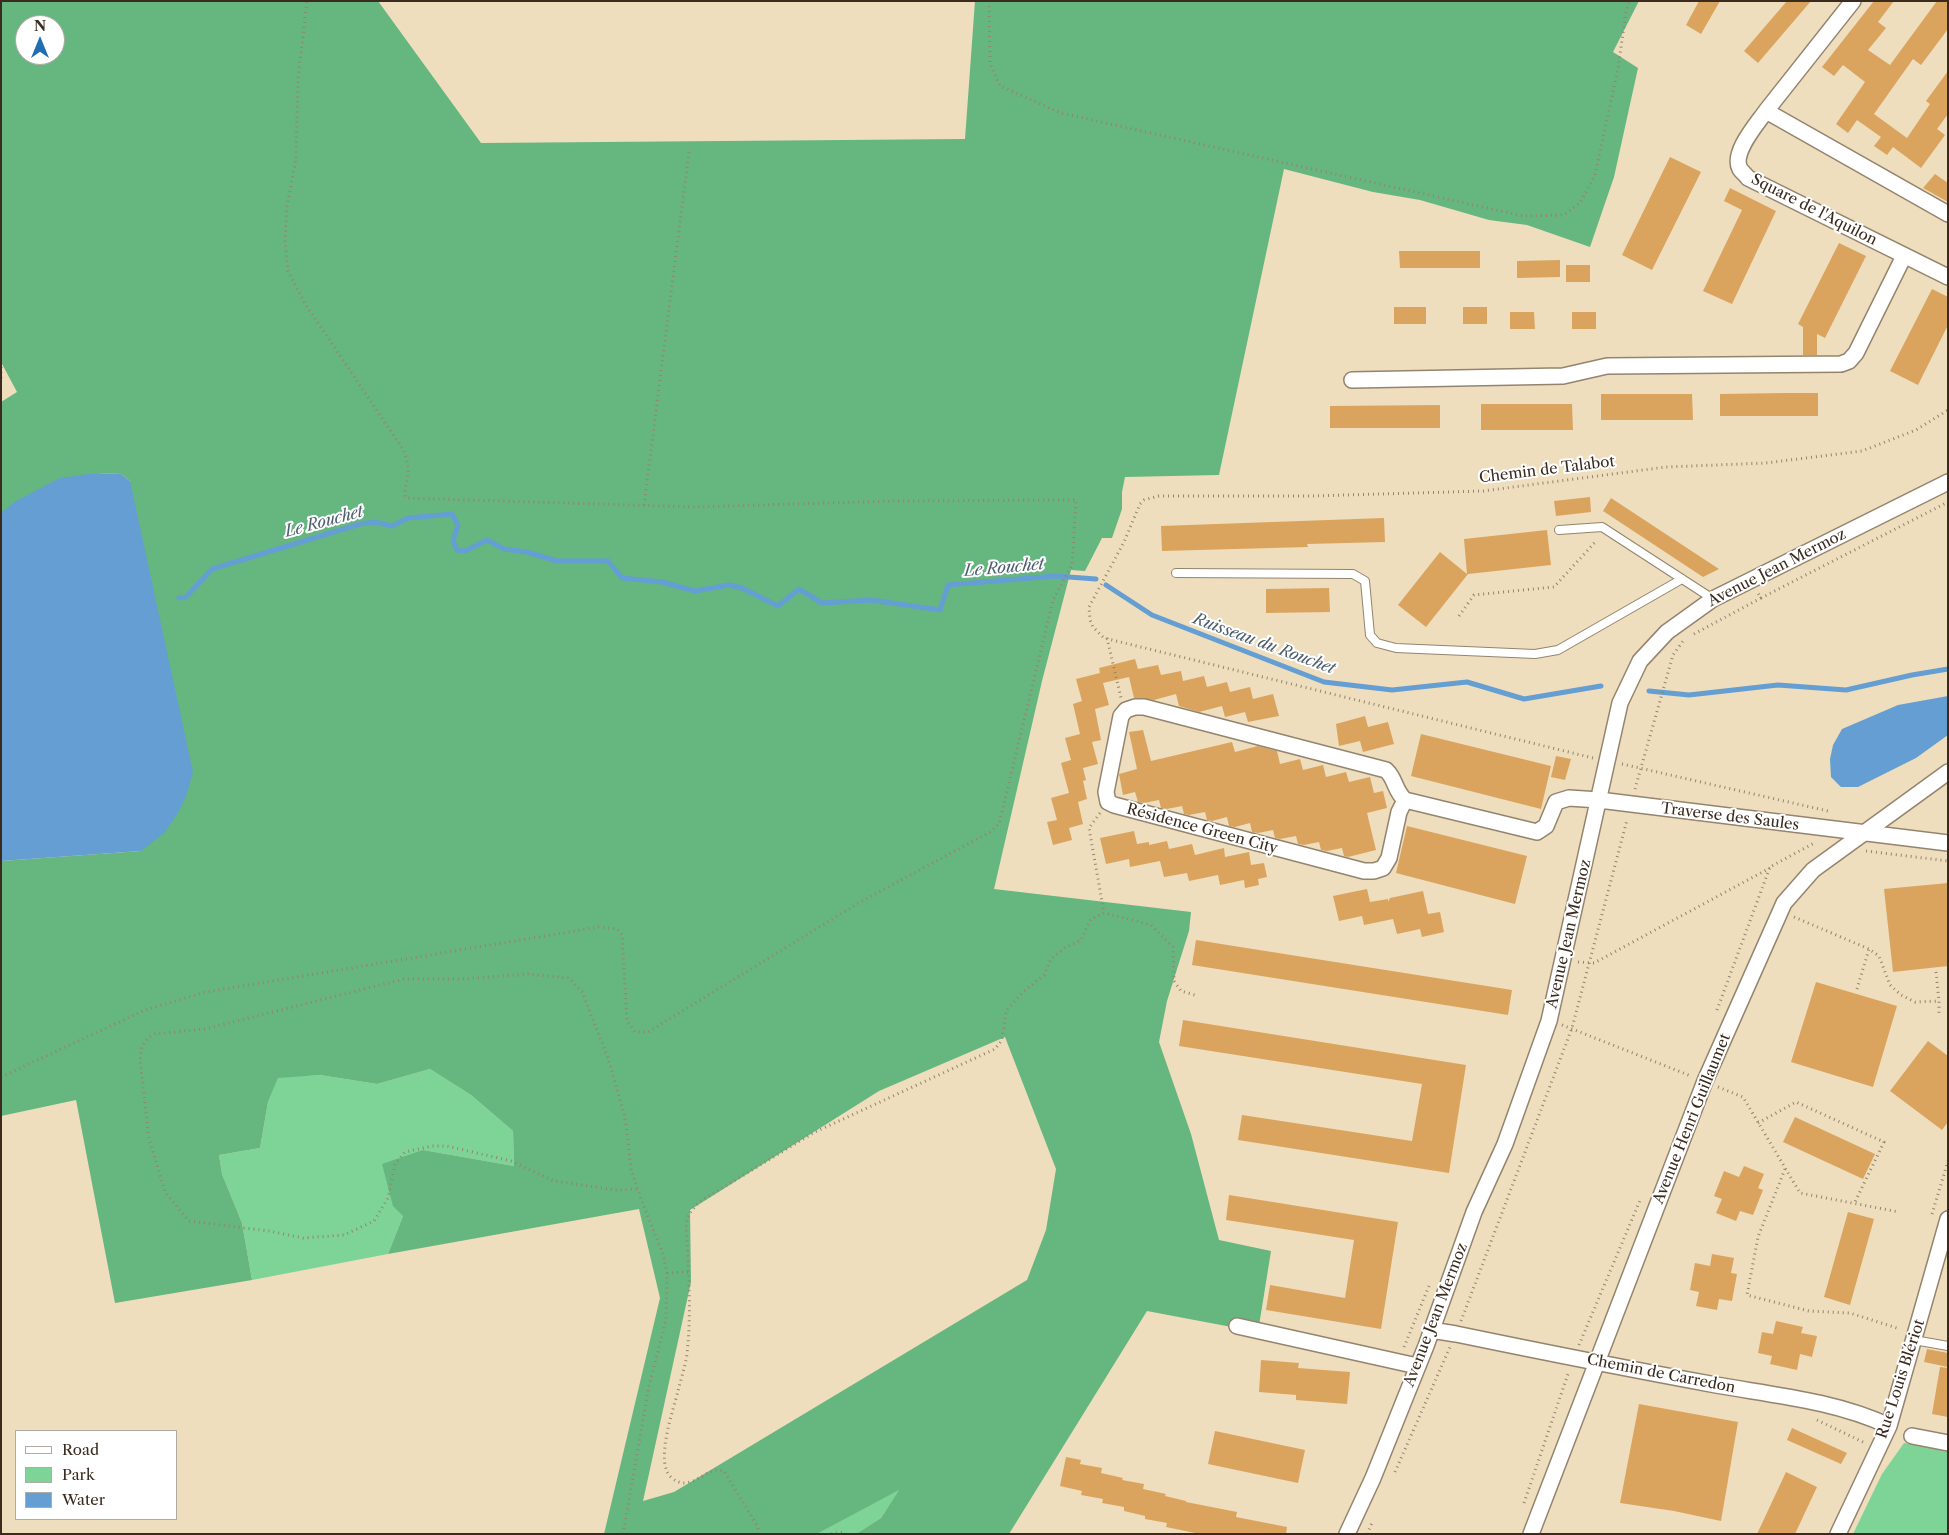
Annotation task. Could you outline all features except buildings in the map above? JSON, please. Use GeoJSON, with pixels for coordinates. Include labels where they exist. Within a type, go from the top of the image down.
{"type":"FeatureCollection","features":[{"type":"Feature","properties":{"kind":"street"},"geometry":{"type":"LineString","coordinates":[[1853,1],[1766,111],[1948,214]]}},
{"type":"Feature","properties":{"kind":"street","name":"Square de l'Aquilon"},"geometry":{"type":"LineString","coordinates":[[1766,111],[1741,149],[1738,159],[1740,168],[1748,178],[1948,277]]}},
{"type":"Feature","properties":{"kind":"street"},"geometry":{"type":"LineString","coordinates":[[1352,380],[1563,376],[1606,366],[1840,364],[1849,361],[1856,354],[1904,256]]}},
{"type":"Feature","properties":{"kind":"street","name":"Avenue Jean Mermoz"},"geometry":{"type":"LineString","coordinates":[[1347,1534],[1372,1478],[1417,1366],[1474,1212],[1505,1144],[1549,1021],[1600,800],[1606,761],[1620,703],[1640,661],[1667,632],[1713,599],[1948,482]]}},
{"type":"Feature","properties":{"kind":"street"},"geometry":{"type":"LineString","coordinates":[[1126,710],[1134,707],[1144,707],[1386,770],[1392,776],[1398,794],[1405,800],[1537,832],[1546,826],[1556,802],[1569,798],[1600,800]]}},
{"type":"Feature","properties":{"kind":"street","name":"Résidence Green City"},"geometry":{"type":"LineString","coordinates":[[1126,710],[1121,716],[1106,792],[1108,802],[1114,805],[1364,871],[1374,872],[1383,868],[1389,858],[1399,812],[1405,800]]}},
{"type":"Feature","properties":{"kind":"street","name":"Avenue Henri Guillaumet"},"geometry":{"type":"LineString","coordinates":[[1531,1534],[1597,1362],[1784,903],[1814,870],[1948,772]]}},
{"type":"Feature","properties":{"kind":"street","name":"Traverse des Saules"},"geometry":{"type":"LineString","coordinates":[[1600,800],[1861,834],[1948,843]]}},
{"type":"Feature","properties":{"kind":"street","name":"Rue Louis Blériot"},"geometry":{"type":"LineString","coordinates":[[1838,1534],[1888,1426],[1948,1219]]}},
{"type":"Feature","properties":{"kind":"street"},"geometry":{"type":"LineString","coordinates":[[1236,1326],[1417,1366]]}},
{"type":"Feature","properties":{"kind":"street","name":"Chemin de Carredon"},"geometry":{"type":"LineString","coordinates":[[1431,1330],[1821,1404],[1872,1418],[1888,1426]]}},
{"type":"Feature","properties":{"kind":"street"},"geometry":{"type":"LineString","coordinates":[[1912,1436],[1948,1443]]}},
{"type":"Feature","properties":{"kind":"lane"},"geometry":{"type":"LineString","coordinates":[[1558,530],[1602,527],[1713,599]]}},
{"type":"Feature","properties":{"kind":"lane"},"geometry":{"type":"LineString","coordinates":[[1176,573],[1353,574],[1366,581],[1370,635],[1378,643],[1396,648],[1535,654],[1558,650],[1682,579]]}},
{"type":"Feature","properties":{"kind":"lane"},"geometry":{"type":"LineString","coordinates":[[1914,1340],[1948,1346]]}},
{"type":"Feature","properties":{"kind":"path"},"geometry":{"type":"LineString","coordinates":[[1,1077],[146,1010],[206,992],[599,927],[617,929],[622,935],[627,1021],[636,1032],[648,1032],[862,901],[990,832],[999,824],[1053,600],[1072,565],[1076,500],[894,501],[694,507],[406,498],[404,490],[408,480],[408,466],[404,452],[304,302],[288,271],[284,241],[287,206],[296,159],[298,79],[307,1]]}},
{"type":"Feature","properties":{"kind":"path"},"geometry":{"type":"LineString","coordinates":[[990,1],[990,63],[1000,86],[1061,113],[1523,216],[1564,215],[1580,203],[1595,175],[1618,69],[1626,11],[1630,1]]}},
{"type":"Feature","properties":{"kind":"path"},"geometry":{"type":"LineString","coordinates":[[644,505],[690,152]]}},
{"type":"Feature","properties":{"kind":"path"},"geometry":{"type":"LineString","coordinates":[[1,366],[1,381]]}},
{"type":"Feature","properties":{"kind":"path","name":"Chemin de Talabot"},"geometry":{"type":"LineString","coordinates":[[1107,638],[1093,627],[1090,620],[1089,607],[1135,518],[1140,504],[1144,500],[1158,496],[1312,496],[1483,491],[1666,467],[1766,463],[1862,451],[1916,430],[1948,410]]}},
{"type":"Feature","properties":{"kind":"path"},"geometry":{"type":"LineString","coordinates":[[1691,636],[1948,502]]}},
{"type":"Feature","properties":{"kind":"path"},"geometry":{"type":"LineString","coordinates":[[1459,616],[1474,594],[1554,587],[1606,530]]}},
{"type":"Feature","properties":{"kind":"path"},"geometry":{"type":"LineString","coordinates":[[1750,580],[1761,598]]}},
{"type":"Feature","properties":{"kind":"path"},"geometry":{"type":"LineString","coordinates":[[1126,710],[1122,701],[1107,638],[1606,761],[1829,811]]}},
{"type":"Feature","properties":{"kind":"path"},"geometry":{"type":"LineString","coordinates":[[1632,804],[1673,656],[1684,641]]}},
{"type":"Feature","properties":{"kind":"path"},"geometry":{"type":"LineString","coordinates":[[1104,913],[1090,828],[1108,802]]}},
{"type":"Feature","properties":{"kind":"path"},"geometry":{"type":"LineString","coordinates":[[1842,849],[1948,861]]}},
{"type":"Feature","properties":{"kind":"path"},"geometry":{"type":"LineString","coordinates":[[1564,961],[1594,963],[1770,868]]}},
{"type":"Feature","properties":{"kind":"path"},"geometry":{"type":"LineString","coordinates":[[758,1534],[758,1527],[724,1471],[716,1470],[696,1481],[680,1483],[673,1480],[667,1474],[664,1467],[667,1436],[687,1356],[690,1295],[686,1222],[689,1214],[699,1202],[815,1132],[995,1049],[1002,1040],[1006,1011],[1022,993],[1044,975],[1051,959],[1065,948],[1081,940],[1091,919],[1104,913],[1151,925],[1173,947],[1174,982],[1181,991],[1198,996]]}},
{"type":"Feature","properties":{"kind":"path"},"geometry":{"type":"LineString","coordinates":[[1791,915],[1869,949],[1879,956],[1890,985],[1901,995],[1915,1002],[1939,1001]]}},
{"type":"Feature","properties":{"kind":"path"},"geometry":{"type":"LineString","coordinates":[[1857,989],[1869,949]]}},
{"type":"Feature","properties":{"kind":"path"},"geometry":{"type":"LineString","coordinates":[[1936,972],[1939,1014]]}},
{"type":"Feature","properties":{"kind":"path"},"geometry":{"type":"LineString","coordinates":[[623,1534],[649,1386],[666,1320],[667,1273],[663,1254],[631,1169],[625,1117],[608,1058],[582,992],[569,978],[528,974],[462,979],[404,979],[205,1029],[155,1034],[148,1038],[142,1046],[140,1067],[149,1138],[165,1192],[189,1221],[269,1231],[303,1238],[344,1235],[374,1221],[380,1213],[388,1198],[395,1164],[405,1152],[432,1146],[447,1146],[511,1161],[554,1181],[615,1190],[638,1189]]}},
{"type":"Feature","properties":{"kind":"path"},"geometry":{"type":"LineString","coordinates":[[1549,1021],[1572,1028],[1743,1097],[1800,1193],[1899,1212]]}},
{"type":"Feature","properties":{"kind":"path"},"geometry":{"type":"LineString","coordinates":[[1758,1123],[1796,1102],[1884,1142],[1854,1204]]}},
{"type":"Feature","properties":{"kind":"path"},"geometry":{"type":"LineString","coordinates":[[1929,1223],[1948,1161]]}},
{"type":"Feature","properties":{"kind":"path"},"geometry":{"type":"LineString","coordinates":[[1785,1168],[1758,1237],[1747,1295],[1809,1311],[1850,1313],[1900,1329],[1903,1321]]}},
{"type":"Feature","properties":{"kind":"path"},"geometry":{"type":"LineString","coordinates":[[667,1273],[688,1272]]}},
{"type":"Feature","properties":{"kind":"path"},"geometry":{"type":"LineString","coordinates":[[1398,1362],[1431,1280]]}},
{"type":"Feature","properties":{"kind":"path"},"geometry":{"type":"LineString","coordinates":[[1523,1506],[1573,1358]]}},
{"type":"Feature","properties":{"kind":"path"},"geometry":{"type":"LineString","coordinates":[[1859,1451],[1872,1418]]}},
{"type":"Feature","properties":{"kind":"path"},"geometry":{"type":"LineString","coordinates":[[831,1534],[843,1532]]}},
{"type":"Feature","properties":{"kind":"green space"},"geometry":{"type":"Polygon","coordinates":[[[1,1],[378,1],[481,143],[965,139],[975,1],[1639,1],[1613,52],[1638,68],[1614,177],[1590,247],[1527,225],[1489,220],[1420,200],[1373,192],[1284,169],[1219,475],[1125,477],[1122,492],[1122,509],[1112,538],[1102,538],[1085,571],[1071,570],[1042,681],[994,889],[1191,912],[1189,931],[1167,1001],[1159,1042],[1191,1134],[1219,1240],[1271,1251],[1258,1332],[1147,1311],[1009,1534],[856,1534],[881,1518],[899,1490],[817,1534],[604,1534],[660,1298],[639,1209],[388,1254],[403,1216],[393,1206],[382,1164],[423,1150],[514,1166],[513,1131],[471,1095],[430,1069],[377,1084],[320,1075],[278,1078],[268,1102],[260,1148],[219,1155],[222,1174],[242,1223],[252,1280],[115,1303],[76,1100],[1,1116],[1,861],[141,851],[130,481],[121,474],[96,473],[1,513],[1,402],[17,392],[1,362],[1,1]],[[1005,1037],[879,1091],[690,1210],[691,1282],[643,1501],[674,1492],[1027,1280],[1046,1230],[1056,1169],[1005,1037]]]}},
{"type":"Feature","properties":{"kind":"green space"},"geometry":{"type":"Polygon","coordinates":[[[430,1069],[471,1095],[513,1131],[514,1166],[423,1150],[403,1216],[388,1254],[252,1280],[242,1223],[222,1174],[219,1155],[260,1148],[268,1102],[278,1077],[320,1075],[377,1084],[430,1069]]]}},
{"type":"Feature","properties":{"kind":"green space"},"geometry":{"type":"Polygon","coordinates":[[[1904,1443],[1948,1450],[1948,1534],[1853,1534],[1882,1474],[1904,1443]]]}},
{"type":"Feature","properties":{"kind":"green space"},"geometry":{"type":"Polygon","coordinates":[[[900,1489],[881,1518],[856,1534],[817,1534],[900,1489]]]}},
{"type":"Feature","properties":{"kind":"water"},"geometry":{"type":"Polygon","coordinates":[[[96,473],[121,474],[130,481],[193,772],[186,796],[178,813],[164,833],[141,851],[1,861],[1,513],[16,501],[60,478],[96,473]]]}},
{"type":"Feature","properties":{"kind":"water"},"geometry":{"type":"Polygon","coordinates":[[[1948,696],[1948,735],[1916,758],[1858,787],[1841,787],[1831,777],[1830,759],[1833,745],[1842,729],[1898,705],[1948,696]]]}},
{"type":"Feature","properties":{"kind":"waterway","name":"Le Rouchet"},"geometry":{"type":"LineString","coordinates":[[179,598],[186,597],[212,569],[360,524],[375,522],[392,526],[408,518],[452,514],[458,525],[453,541],[457,550],[465,551],[487,540],[504,549],[527,552],[557,561],[608,561],[622,578],[662,582],[695,591],[729,585],[742,588],[778,606],[799,589],[822,603],[871,600],[940,610],[948,585],[1055,576],[1096,579]]}},
{"type":"Feature","properties":{"kind":"waterway","name":"Ruisseau du Rouchet"},"geometry":{"type":"LineString","coordinates":[[1106,585],[1152,615],[1324,682],[1392,690],[1467,682],[1524,699],[1601,686]]}},
{"type":"Feature","properties":{"kind":"waterway","name":"Ruisseau du Rouchet"},"geometry":{"type":"LineString","coordinates":[[1649,691],[1689,695],[1778,685],[1846,690],[1948,669]]}}]}
